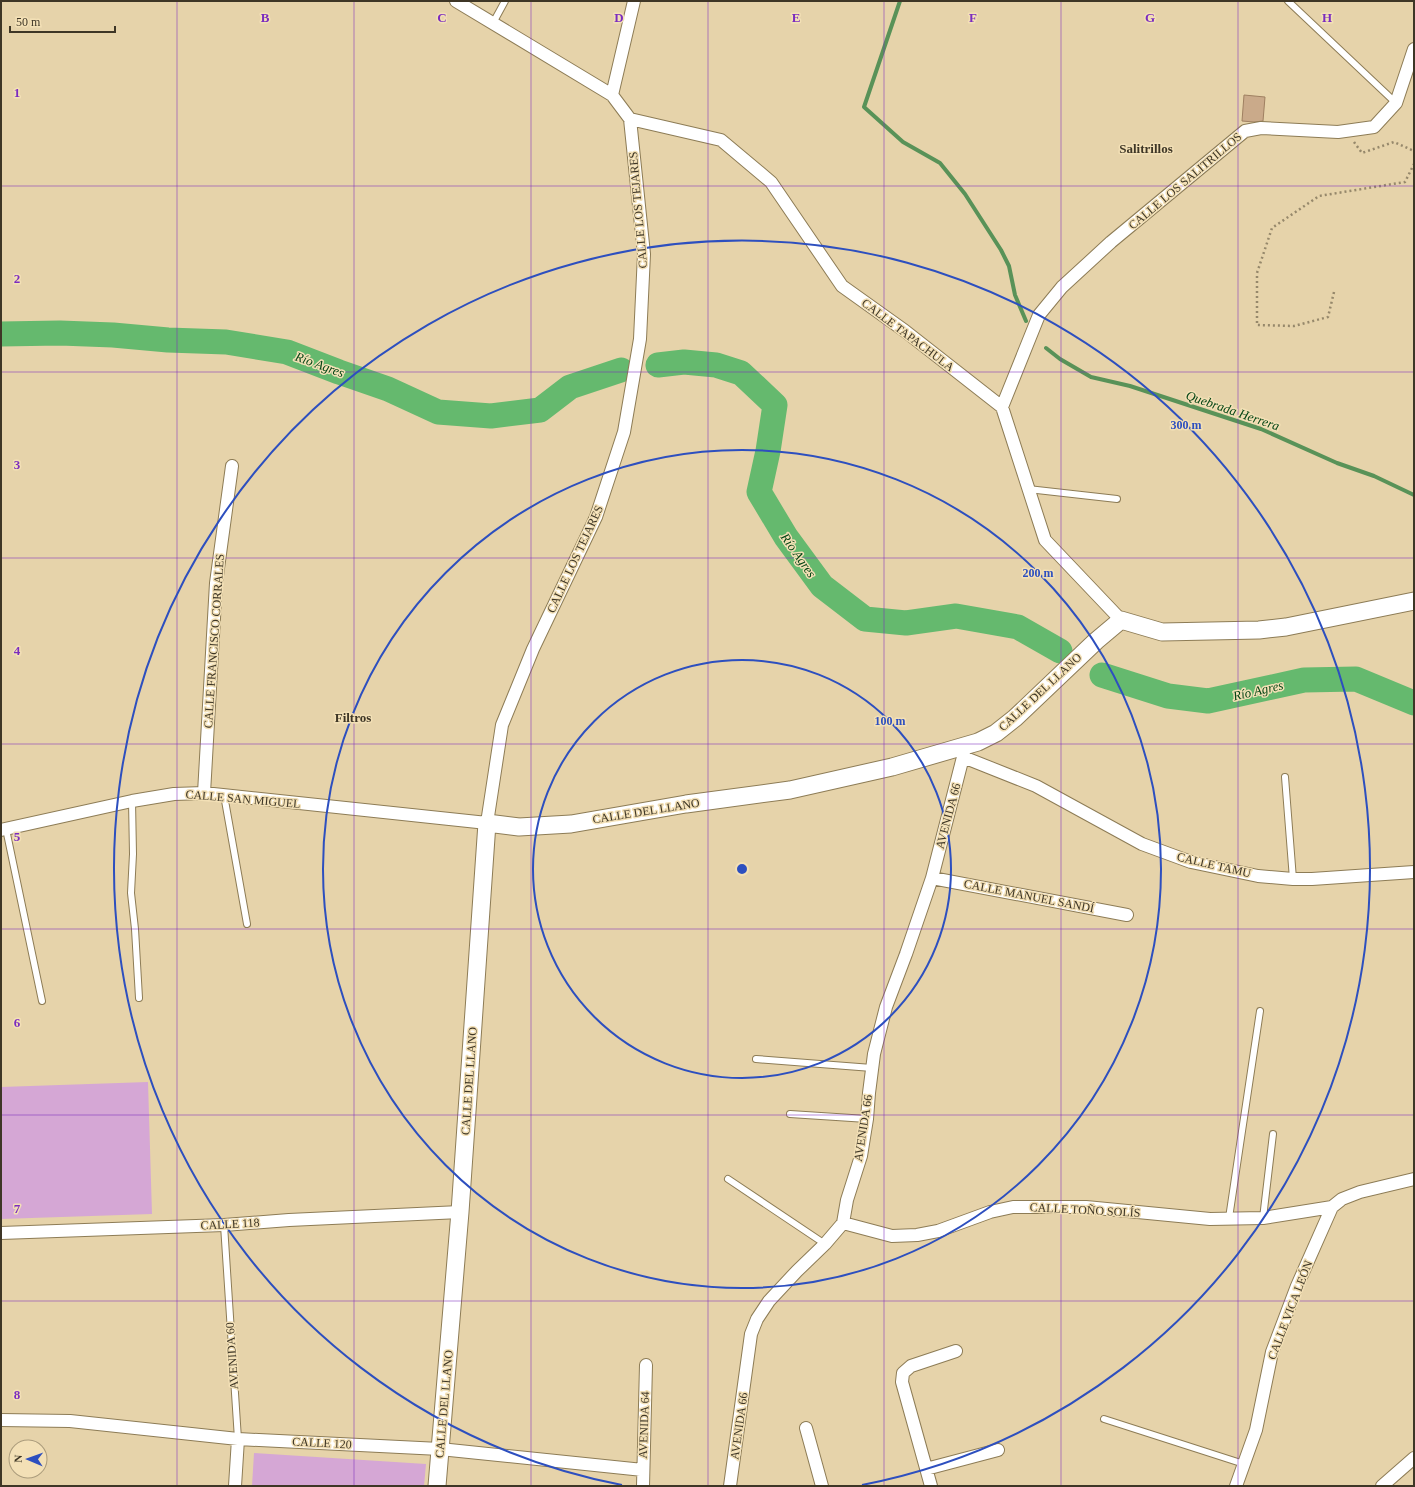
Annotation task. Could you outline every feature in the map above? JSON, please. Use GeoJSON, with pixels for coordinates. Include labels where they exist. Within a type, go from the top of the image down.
{"type":"FeatureCollection","features":[{"type":"Feature","properties":{"kind":"main road"},"geometry":{"type":"LineString","coordinates":[[1121,620],[1162,632],[1259,630],[1286,627],[1414,601]]}},
{"type":"Feature","properties":{"kind":"main road","name":"CALLE DEL LLANO"},"geometry":{"type":"LineString","coordinates":[[437,1486],[460,1212],[487,822],[519,827],[571,824],[686,804],[790,790],[964,752],[978,742],[996,733],[1121,620]]}},
{"type":"Feature","properties":{"kind":"street"},"geometry":{"type":"LineString","coordinates":[[456,1],[612,95],[630,119]]}},
{"type":"Feature","properties":{"kind":"street"},"geometry":{"type":"LineString","coordinates":[[612,95],[634,1]]}},
{"type":"Feature","properties":{"kind":"street","name":"CALLE LOS SALITRILLOS"},"geometry":{"type":"LineString","coordinates":[[1002,407],[1039,315],[1062,287],[1111,242],[1245,131],[1261,128],[1338,132],[1374,127],[1396,103],[1414,49]]}},
{"type":"Feature","properties":{"kind":"street","name":"CALLE TAPACHULA"},"geometry":{"type":"LineString","coordinates":[[630,119],[721,140],[771,182],[842,286],[905,330],[1002,407]]}},
{"type":"Feature","properties":{"kind":"street","name":"CALLE LOS TEJARES"},"geometry":{"type":"LineString","coordinates":[[487,822],[502,725],[533,649],[596,517],[624,432],[640,339],[644,254],[630,119]]}},
{"type":"Feature","properties":{"kind":"street"},"geometry":{"type":"LineString","coordinates":[[1002,407],[1045,540],[1121,620]]}},
{"type":"Feature","properties":{"kind":"street","name":"CALLE FRANCISCO CORRALES"},"geometry":{"type":"LineString","coordinates":[[204,793],[216,582],[232,466]]}},
{"type":"Feature","properties":{"kind":"street","name":"AVENIDA 66"},"geometry":{"type":"LineString","coordinates":[[730,1486],[752,1334],[757,1318],[769,1302],[797,1271],[825,1244],[843,1223],[847,1200],[861,1156],[867,1119],[874,1054],[886,1007],[932,878],[964,752]]}},
{"type":"Feature","properties":{"kind":"street","name":"CALLE TAMU"},"geometry":{"type":"LineString","coordinates":[[964,752],[1036,786],[1142,844],[1191,862],[1258,876],[1293,879],[1414,872]]}},
{"type":"Feature","properties":{"kind":"street","name":"CALLE SAN MIGUEL"},"geometry":{"type":"LineString","coordinates":[[3,829],[132,801],[174,794],[204,793],[487,822]]}},
{"type":"Feature","properties":{"kind":"street","name":"CALLE MANUEL SANDÍ"},"geometry":{"type":"LineString","coordinates":[[932,878],[1127,915]]}},
{"type":"Feature","properties":{"kind":"street"},"geometry":{"type":"LineString","coordinates":[[1332,1207],[1342,1199],[1360,1192],[1414,1179]]}},
{"type":"Feature","properties":{"kind":"street","name":"CALLE TOÑO SOLÍS"},"geometry":{"type":"LineString","coordinates":[[843,1223],[892,1236],[917,1235],[938,1231],[990,1212],[1013,1207],[1086,1208],[1210,1219],[1263,1218],[1332,1207]]}},
{"type":"Feature","properties":{"kind":"street","name":"CALLE VICA LEÓN"},"geometry":{"type":"LineString","coordinates":[[1236,1486],[1256,1430],[1272,1352],[1297,1286],[1332,1207]]}},
{"type":"Feature","properties":{"kind":"street","name":"CALLE 118"},"geometry":{"type":"LineString","coordinates":[[1,1233],[224,1225],[289,1220],[460,1212]]}},
{"type":"Feature","properties":{"kind":"street"},"geometry":{"type":"LineString","coordinates":[[931,1486],[902,1382],[903,1373],[911,1366],[956,1351]]}},
{"type":"Feature","properties":{"kind":"street","name":"AVENIDA 64"},"geometry":{"type":"LineString","coordinates":[[643,1486],[646,1365]]}},
{"type":"Feature","properties":{"kind":"street","name":"CALLE 120"},"geometry":{"type":"LineString","coordinates":[[1,1420],[70,1421],[238,1440],[440,1449],[643,1470]]}},
{"type":"Feature","properties":{"kind":"street"},"geometry":{"type":"LineString","coordinates":[[806,1428],[822,1486]]}},
{"type":"Feature","properties":{"kind":"street","name":"AVENIDA 60"},"geometry":{"type":"LineString","coordinates":[[235,1486],[238,1440]]}},
{"type":"Feature","properties":{"kind":"street"},"geometry":{"type":"LineString","coordinates":[[926,1469],[998,1450]]}},
{"type":"Feature","properties":{"kind":"street"},"geometry":{"type":"LineString","coordinates":[[1382,1486],[1414,1458]]}},
{"type":"Feature","properties":{"kind":"lane"},"geometry":{"type":"LineString","coordinates":[[493,23],[505,1]]}},
{"type":"Feature","properties":{"kind":"lane"},"geometry":{"type":"LineString","coordinates":[[1288,1],[1396,103]]}},
{"type":"Feature","properties":{"kind":"lane"},"geometry":{"type":"LineString","coordinates":[[1028,489],[1116,499]]}},
{"type":"Feature","properties":{"kind":"lane"},"geometry":{"type":"LineString","coordinates":[[1285,777],[1293,879]]}},
{"type":"Feature","properties":{"kind":"lane"},"geometry":{"type":"LineString","coordinates":[[224,795],[247,924]]}},
{"type":"Feature","properties":{"kind":"lane"},"geometry":{"type":"LineString","coordinates":[[132,801],[133,854],[131,893],[139,998]]}},
{"type":"Feature","properties":{"kind":"lane"},"geometry":{"type":"LineString","coordinates":[[3,829],[42,1001]]}},
{"type":"Feature","properties":{"kind":"lane"},"geometry":{"type":"LineString","coordinates":[[1229,1218],[1260,1011]]}},
{"type":"Feature","properties":{"kind":"lane"},"geometry":{"type":"LineString","coordinates":[[756,1059],[872,1068]]}},
{"type":"Feature","properties":{"kind":"lane"},"geometry":{"type":"LineString","coordinates":[[790,1114],[867,1119]]}},
{"type":"Feature","properties":{"kind":"lane"},"geometry":{"type":"LineString","coordinates":[[1263,1218],[1273,1134]]}},
{"type":"Feature","properties":{"kind":"lane"},"geometry":{"type":"LineString","coordinates":[[728,1179],[825,1244]]}},
{"type":"Feature","properties":{"kind":"lane","name":"AVENIDA 60"},"geometry":{"type":"LineString","coordinates":[[224,1225],[238,1440]]}},
{"type":"Feature","properties":{"kind":"lane"},"geometry":{"type":"LineString","coordinates":[[1104,1419],[1244,1464]]}},
{"type":"Feature","properties":{"kind":"path"},"geometry":{"type":"LineString","coordinates":[[1346,131],[1362,153],[1394,142],[1414,151]]}},
{"type":"Feature","properties":{"kind":"path"},"geometry":{"type":"LineString","coordinates":[[1334,292],[1328,318],[1294,326],[1257,325],[1257,273],[1272,228],[1319,196],[1405,182],[1414,164]]}},
{"type":"Feature","properties":{"kind":"shaded area"},"geometry":{"type":"Polygon","coordinates":[[[148,1082],[152,1214],[1,1219],[1,1087],[148,1082]]]}},
{"type":"Feature","properties":{"kind":"shaded area"},"geometry":{"type":"Polygon","coordinates":[[[254,1453],[426,1464],[424,1486],[252,1486],[254,1453]]]}},
{"type":"Feature","properties":{"kind":"building"},"geometry":{"type":"Polygon","coordinates":[[[1244,95],[1265,97],[1263,121],[1242,121],[1244,95]]]}},
{"type":"Feature","properties":{"kind":"waterway","name":"Quebrada Herrera"},"geometry":{"type":"LineString","coordinates":[[900,1],[864,107],[903,142],[940,163],[965,194],[1001,250],[1009,266],[1015,295],[1026,321]]}},
{"type":"Feature","properties":{"kind":"waterway","name":"Río Agres"},"geometry":{"type":"LineString","coordinates":[[1,334],[60,333],[226,342],[287,352],[388,389],[438,412],[491,416],[540,410],[570,387],[621,370]]}},
{"type":"Feature","properties":{"kind":"waterway","name":"Quebrada Herrera"},"geometry":{"type":"LineString","coordinates":[[1046,348],[1060,359],[1091,377],[1130,386],[1261,429],[1337,463],[1374,476],[1414,495]]}},
{"type":"Feature","properties":{"kind":"waterway","name":"Río Agres"},"geometry":{"type":"LineString","coordinates":[[658,365],[684,362],[716,365],[741,373],[775,405],[768,451],[759,492],[786,537],[822,586],[865,619],[906,623],[956,616],[1018,627],[1060,651]]}},
{"type":"Feature","properties":{"kind":"waterway","name":"Río Agres"},"geometry":{"type":"LineString","coordinates":[[1102,675],[1168,696],[1208,701],[1304,680],[1356,679],[1414,703]]}},
{"type":"Feature","properties":{"kind":"district","name":"Salitrillos"},"geometry":{"type":"Point","coordinates":[1146,148]}},
{"type":"Feature","properties":{"kind":"district","name":"Filtros"},"geometry":{"type":"Point","coordinates":[353,717]}}]}
